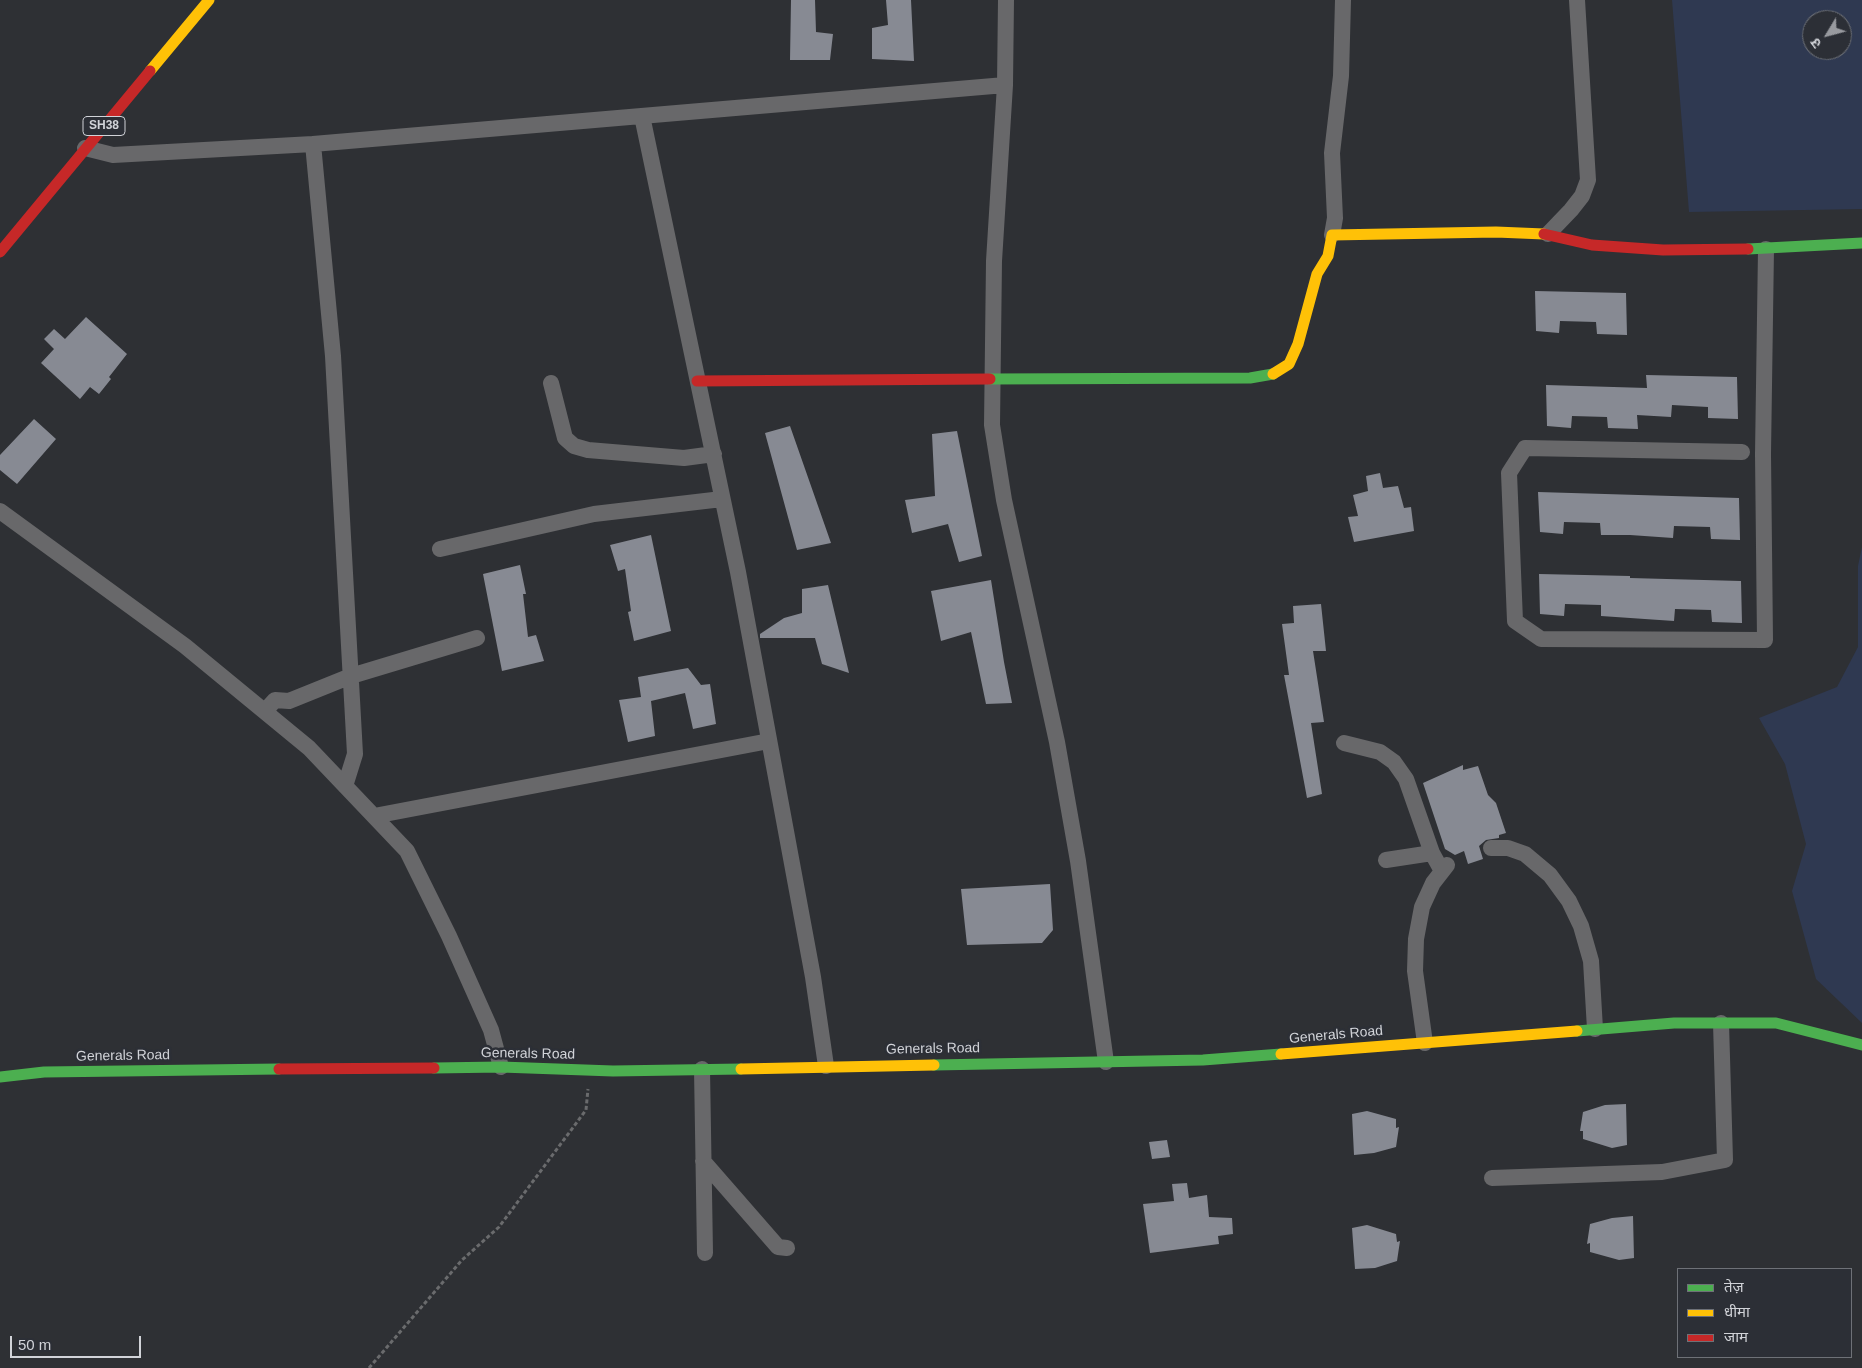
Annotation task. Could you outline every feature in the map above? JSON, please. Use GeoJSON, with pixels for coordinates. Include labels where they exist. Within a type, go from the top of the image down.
{"type":"FeatureCollection","features":[{"type":"Feature","properties":{"kind":"street","name":"SH38"},"geometry":{"type":"LineString","coordinates":[[0,252],[209,0]]}},
{"type":"Feature","properties":{"kind":"street"},"geometry":{"type":"LineString","coordinates":[[1006,0],[1005,85],[994,261],[992,425],[1004,500],[1057,742],[1078,861],[1106,1062]]}},
{"type":"Feature","properties":{"kind":"street"},"geometry":{"type":"LineString","coordinates":[[697,381],[1250,378],[1273,374],[1289,364],[1298,344],[1314,281],[1328,256],[1334,218],[1332,153],[1341,76],[1343,0]]}},
{"type":"Feature","properties":{"kind":"street"},"geometry":{"type":"LineString","coordinates":[[1548,234],[1582,196],[1588,180],[1578,0]]}},
{"type":"Feature","properties":{"kind":"street"},"geometry":{"type":"LineString","coordinates":[[85,148],[113,155],[314,144],[1005,85]]}},
{"type":"Feature","properties":{"kind":"street"},"geometry":{"type":"LineString","coordinates":[[642,116],[738,572],[813,977],[826,1066]]}},
{"type":"Feature","properties":{"kind":"street"},"geometry":{"type":"LineString","coordinates":[[314,144],[333,356],[355,754],[345,786]]}},
{"type":"Feature","properties":{"kind":"street"},"geometry":{"type":"LineString","coordinates":[[1332,234],[1496,232],[1548,234],[1592,246],[1663,250],[1766,249],[1862,243]]}},
{"type":"Feature","properties":{"kind":"street"},"geometry":{"type":"LineString","coordinates":[[1742,452],[1525,448],[1509,473],[1515,621],[1541,639],[1765,640],[1763,454],[1766,249]]}},
{"type":"Feature","properties":{"kind":"street"},"geometry":{"type":"LineString","coordinates":[[551,383],[565,438],[574,446],[588,450],[684,458],[714,454]]}},
{"type":"Feature","properties":{"kind":"street"},"geometry":{"type":"LineString","coordinates":[[440,549],[594,514],[722,499]]}},
{"type":"Feature","properties":{"kind":"street"},"geometry":{"type":"LineString","coordinates":[[0,511],[185,646],[265,711],[309,748],[407,851],[492,1030],[501,1068]]}},
{"type":"Feature","properties":{"kind":"street"},"geometry":{"type":"LineString","coordinates":[[265,711],[275,700],[289,701],[351,676],[477,638]]}},
{"type":"Feature","properties":{"kind":"street"},"geometry":{"type":"LineString","coordinates":[[374,816],[769,741]]}},
{"type":"Feature","properties":{"kind":"street"},"geometry":{"type":"LineString","coordinates":[[1344,743],[1380,752],[1394,762],[1406,779],[1432,853],[1444,868],[1433,883],[1422,907],[1416,939],[1415,971],[1425,1043]]}},
{"type":"Feature","properties":{"kind":"street"},"geometry":{"type":"LineString","coordinates":[[1491,848],[1508,848],[1525,854],[1550,875],[1569,901],[1581,926],[1591,962],[1595,1029]]}},
{"type":"Feature","properties":{"kind":"street"},"geometry":{"type":"LineString","coordinates":[[1386,860],[1432,853]]}},
{"type":"Feature","properties":{"kind":"street","name":"Generals Road"},"geometry":{"type":"LineString","coordinates":[[0,1077],[44,1072],[501,1068],[590,1070],[702,1069],[1203,1060],[1674,1023],[1776,1023],[1862,1046]]}},
{"type":"Feature","properties":{"kind":"street"},"geometry":{"type":"LineString","coordinates":[[1492,1178],[1662,1172],[1724,1160],[1721,1023]]}},
{"type":"Feature","properties":{"kind":"street"},"geometry":{"type":"LineString","coordinates":[[702,1069],[705,1253]]}},
{"type":"Feature","properties":{"kind":"street"},"geometry":{"type":"LineString","coordinates":[[704,1161],[778,1247],[787,1248]]}},
{"type":"Feature","properties":{"kind":"path"},"geometry":{"type":"LineString","coordinates":[[369,1368],[462,1260],[499,1227],[586,1110],[590,1070]]}},
{"type":"Feature","properties":{"kind":"shaded area"},"geometry":{"type":"Polygon","coordinates":[[[1672,0],[1862,0],[1862,209],[1689,212],[1672,0]]]}},
{"type":"Feature","properties":{"kind":"shaded area"},"geometry":{"type":"Polygon","coordinates":[[[1862,547],[1862,1023],[1816,979],[1792,891],[1806,844],[1785,764],[1759,718],[1837,687],[1858,647],[1858,566],[1862,547]]]}},
{"type":"Feature","properties":{"kind":"building"},"geometry":{"type":"Polygon","coordinates":[[[791,0],[815,0],[816,32],[833,34],[830,60],[790,60],[791,0]]]}},
{"type":"Feature","properties":{"kind":"building"},"geometry":{"type":"Polygon","coordinates":[[[886,0],[911,0],[914,61],[872,59],[872,28],[888,25],[886,0]]]}},
{"type":"Feature","properties":{"kind":"building"},"geometry":{"type":"Polygon","coordinates":[[[1535,291],[1626,293],[1627,335],[1597,334],[1596,322],[1560,321],[1559,333],[1536,331],[1535,291]]]}},
{"type":"Feature","properties":{"kind":"building"},"geometry":{"type":"Polygon","coordinates":[[[86,317],[127,354],[109,377],[111,379],[99,394],[90,387],[80,399],[41,363],[54,349],[44,339],[54,329],[65,339],[86,317]]]}},
{"type":"Feature","properties":{"kind":"building"},"geometry":{"type":"Polygon","coordinates":[[[1646,375],[1737,377],[1738,419],[1708,418],[1708,407],[1672,405],[1671,417],[1637,415],[1638,429],[1608,428],[1607,417],[1572,416],[1571,428],[1547,426],[1546,385],[1647,388],[1646,375]]]}},
{"type":"Feature","properties":{"kind":"building"},"geometry":{"type":"Polygon","coordinates":[[[34,419],[56,439],[17,484],[0,470],[0,455],[34,419]]]}},
{"type":"Feature","properties":{"kind":"building"},"geometry":{"type":"Polygon","coordinates":[[[790,426],[831,543],[797,550],[765,433],[790,426]]]}},
{"type":"Feature","properties":{"kind":"building"},"geometry":{"type":"Polygon","coordinates":[[[957,431],[982,556],[959,562],[948,524],[912,533],[905,500],[935,496],[932,434],[957,431]]]}},
{"type":"Feature","properties":{"kind":"building"},"geometry":{"type":"Polygon","coordinates":[[[1380,473],[1383,488],[1398,486],[1404,508],[1411,507],[1414,531],[1354,542],[1348,517],[1358,516],[1353,495],[1368,491],[1366,476],[1380,473]]]}},
{"type":"Feature","properties":{"kind":"building"},"geometry":{"type":"Polygon","coordinates":[[[1538,492],[1739,498],[1740,540],[1711,539],[1710,527],[1674,526],[1673,538],[1601,535],[1600,523],[1564,522],[1563,534],[1540,532],[1538,492]]]}},
{"type":"Feature","properties":{"kind":"building"},"geometry":{"type":"Polygon","coordinates":[[[651,535],[671,631],[634,641],[628,612],[631,611],[625,569],[618,571],[610,545],[651,535]]]}},
{"type":"Feature","properties":{"kind":"building"},"geometry":{"type":"Polygon","coordinates":[[[520,565],[526,594],[523,594],[528,637],[536,635],[544,661],[502,671],[483,574],[520,565]]]}},
{"type":"Feature","properties":{"kind":"building"},"geometry":{"type":"Polygon","coordinates":[[[1539,574],[1741,581],[1742,623],[1712,622],[1711,610],[1675,609],[1674,621],[1601,616],[1601,605],[1565,604],[1564,616],[1540,614],[1539,574]]]}},
{"type":"Feature","properties":{"kind":"building"},"geometry":{"type":"Polygon","coordinates":[[[991,580],[1012,703],[986,704],[971,632],[941,641],[931,591],[991,580]]]}},
{"type":"Feature","properties":{"kind":"building"},"geometry":{"type":"Polygon","coordinates":[[[828,585],[849,673],[822,664],[815,638],[760,638],[760,634],[784,618],[802,613],[802,589],[828,585]]]}},
{"type":"Feature","properties":{"kind":"building"},"geometry":{"type":"Polygon","coordinates":[[[1321,604],[1326,651],[1313,651],[1324,722],[1311,723],[1322,794],[1307,798],[1284,675],[1289,675],[1282,624],[1294,623],[1293,606],[1321,604]]]}},
{"type":"Feature","properties":{"kind":"building"},"geometry":{"type":"Polygon","coordinates":[[[688,668],[701,685],[710,684],[716,724],[693,729],[685,693],[651,701],[655,736],[628,742],[619,700],[641,697],[638,677],[688,668]]]}},
{"type":"Feature","properties":{"kind":"building"},"geometry":{"type":"Polygon","coordinates":[[[1463,765],[1463,770],[1478,766],[1488,795],[1496,803],[1506,833],[1499,835],[1499,838],[1486,840],[1479,846],[1483,859],[1468,864],[1464,851],[1455,855],[1445,849],[1423,783],[1463,765]]]}},
{"type":"Feature","properties":{"kind":"building"},"geometry":{"type":"Polygon","coordinates":[[[1050,884],[1053,930],[1042,943],[967,945],[961,889],[1050,884]]]}},
{"type":"Feature","properties":{"kind":"building"},"geometry":{"type":"Polygon","coordinates":[[[1626,1104],[1627,1145],[1612,1148],[1583,1139],[1583,1131],[1580,1131],[1583,1112],[1605,1105],[1626,1104]]]}},
{"type":"Feature","properties":{"kind":"building"},"geometry":{"type":"Polygon","coordinates":[[[1367,1111],[1396,1119],[1396,1128],[1399,1127],[1396,1147],[1374,1153],[1354,1155],[1352,1114],[1367,1111]]]}},
{"type":"Feature","properties":{"kind":"building"},"geometry":{"type":"Polygon","coordinates":[[[1167,1140],[1170,1157],[1152,1159],[1149,1142],[1167,1140]]]}},
{"type":"Feature","properties":{"kind":"building"},"geometry":{"type":"Polygon","coordinates":[[[1187,1183],[1189,1198],[1207,1195],[1209,1217],[1232,1218],[1233,1234],[1218,1236],[1219,1244],[1150,1253],[1143,1204],[1174,1201],[1172,1184],[1187,1183]]]}},
{"type":"Feature","properties":{"kind":"building"},"geometry":{"type":"Polygon","coordinates":[[[1633,1216],[1634,1258],[1619,1260],[1590,1252],[1590,1243],[1587,1244],[1590,1224],[1612,1218],[1633,1216]]]}},
{"type":"Feature","properties":{"kind":"building"},"geometry":{"type":"Polygon","coordinates":[[[1367,1225],[1396,1234],[1397,1242],[1400,1241],[1397,1261],[1375,1268],[1355,1269],[1352,1228],[1367,1225]]]}},
{"type":"Feature","properties":{"kind":"traffic: fast"},"geometry":{"type":"LineString","coordinates":[[1748,249],[1862,243]]}},
{"type":"Feature","properties":{"kind":"traffic: fast"},"geometry":{"type":"LineString","coordinates":[[990,379],[1250,378],[1273,374]]}},
{"type":"Feature","properties":{"kind":"traffic: fast"},"geometry":{"type":"LineString","coordinates":[[1577,1031],[1674,1023],[1776,1023],[1862,1045]]}},
{"type":"Feature","properties":{"kind":"traffic: fast"},"geometry":{"type":"LineString","coordinates":[[934,1065],[1203,1060],[1281,1054]]}},
{"type":"Feature","properties":{"kind":"traffic: fast"},"geometry":{"type":"LineString","coordinates":[[434,1068],[501,1067],[613,1071],[741,1069]]}},
{"type":"Feature","properties":{"kind":"traffic: fast"},"geometry":{"type":"LineString","coordinates":[[0,1077],[44,1072],[279,1069]]}},
{"type":"Feature","properties":{"kind":"traffic: slow"},"geometry":{"type":"LineString","coordinates":[[150,71],[209,0]]}},
{"type":"Feature","properties":{"kind":"traffic: slow"},"geometry":{"type":"LineString","coordinates":[[1273,374],[1289,364],[1298,344],[1317,274],[1328,256],[1332,235],[1496,232],[1544,234]]}},
{"type":"Feature","properties":{"kind":"traffic: slow"},"geometry":{"type":"LineString","coordinates":[[1281,1054],[1577,1031]]}},
{"type":"Feature","properties":{"kind":"traffic: slow"},"geometry":{"type":"LineString","coordinates":[[741,1069],[934,1065]]}},
{"type":"Feature","properties":{"kind":"traffic: jam"},"geometry":{"type":"LineString","coordinates":[[0,252],[150,71]]}},
{"type":"Feature","properties":{"kind":"traffic: jam"},"geometry":{"type":"LineString","coordinates":[[1544,234],[1592,245],[1663,250],[1748,249]]}},
{"type":"Feature","properties":{"kind":"traffic: jam"},"geometry":{"type":"LineString","coordinates":[[697,381],[990,379]]}},
{"type":"Feature","properties":{"kind":"traffic: jam"},"geometry":{"type":"LineString","coordinates":[[279,1069],[434,1068]]}}]}
